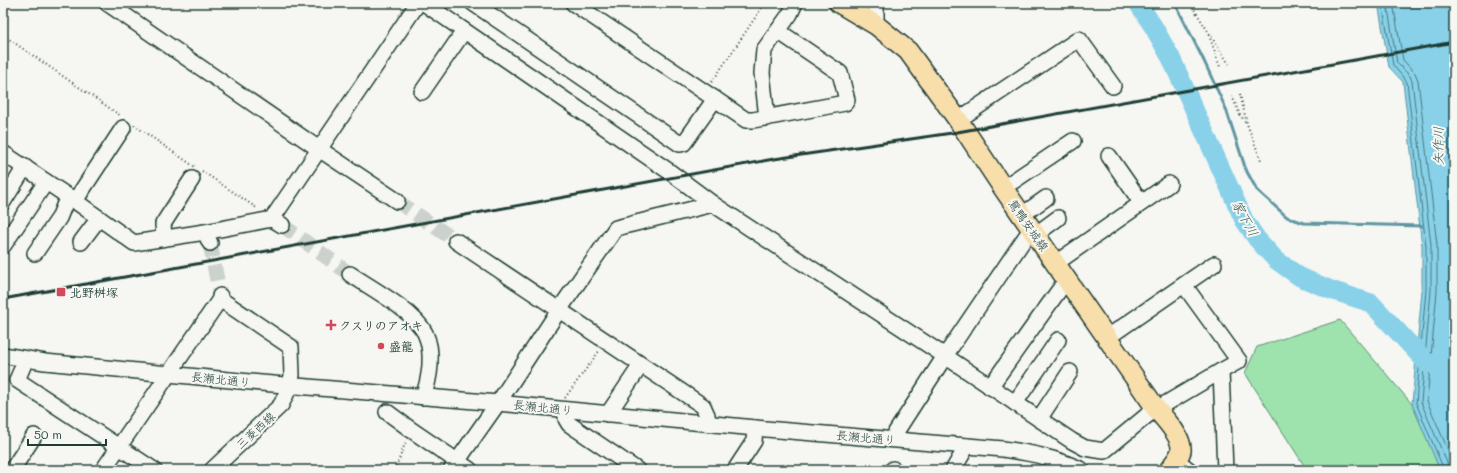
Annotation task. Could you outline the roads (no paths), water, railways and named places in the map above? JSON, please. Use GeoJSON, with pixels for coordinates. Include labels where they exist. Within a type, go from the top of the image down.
{"type":"FeatureCollection","features":[{"type":"Feature","properties":{"kind":"main road","name":"鴛鴨安城線"},"geometry":{"type":"LineString","coordinates":[[839,3],[876,25],[908,51],[958,120],[1003,188],[1179,440],[1180,451],[1178,467]]}},
{"type":"Feature","properties":{"kind":"street"},"geometry":{"type":"LineString","coordinates":[[107,3],[319,149],[398,201]]}},
{"type":"Feature","properties":{"kind":"street"},"geometry":{"type":"LineString","coordinates":[[3,153],[71,198],[134,243],[164,238],[207,237],[277,222],[319,149],[418,3]]}},
{"type":"Feature","properties":{"kind":"street"},"geometry":{"type":"LineString","coordinates":[[424,3],[670,172],[713,204],[1072,441],[1085,448],[1104,451],[1150,413],[1221,370],[1239,361],[1184,285]]}},
{"type":"Feature","properties":{"kind":"street"},"geometry":{"type":"LineString","coordinates":[[473,3],[680,144],[684,143],[710,95]]}},
{"type":"Feature","properties":{"kind":"street"},"geometry":{"type":"LineString","coordinates":[[573,3],[746,120],[767,118],[845,102],[846,100],[840,73],[778,32]]}},
{"type":"Feature","properties":{"kind":"street"},"geometry":{"type":"LineString","coordinates":[[767,118],[762,73],[764,50],[778,32],[796,3]]}},
{"type":"Feature","properties":{"kind":"street"},"geometry":{"type":"LineString","coordinates":[[876,3],[876,25]]}},
{"type":"Feature","properties":{"kind":"street"},"geometry":{"type":"LineString","coordinates":[[422,92],[464,31]]}},
{"type":"Feature","properties":{"kind":"street"},"geometry":{"type":"LineString","coordinates":[[958,120],[1079,39],[1113,86]]}},
{"type":"Feature","properties":{"kind":"street"},"geometry":{"type":"LineString","coordinates":[[35,253],[71,198],[126,123]]}},
{"type":"Feature","properties":{"kind":"street"},"geometry":{"type":"LineString","coordinates":[[1003,188],[1073,141]]}},
{"type":"Feature","properties":{"kind":"street"},"geometry":{"type":"LineString","coordinates":[[1109,156],[1141,202]]}},
{"type":"Feature","properties":{"kind":"street"},"geometry":{"type":"LineString","coordinates":[[3,202],[25,167]]}},
{"type":"Feature","properties":{"kind":"street"},"geometry":{"type":"LineString","coordinates":[[164,238],[163,224],[192,179]]}},
{"type":"Feature","properties":{"kind":"street"},"geometry":{"type":"LineString","coordinates":[[3,246],[46,182]]}},
{"type":"Feature","properties":{"kind":"street"},"geometry":{"type":"LineString","coordinates":[[1056,263],[1168,184]]}},
{"type":"Feature","properties":{"kind":"street"},"geometry":{"type":"LineString","coordinates":[[894,439],[896,432],[1030,226],[1046,198]]}},
{"type":"Feature","properties":{"kind":"street"},"geometry":{"type":"LineString","coordinates":[[454,466],[616,228],[713,204]]}},
{"type":"Feature","properties":{"kind":"street"},"geometry":{"type":"LineString","coordinates":[[81,242],[99,218]]}},
{"type":"Feature","properties":{"kind":"street"},"geometry":{"type":"LineString","coordinates":[[1030,226],[1058,218]]}},
{"type":"Feature","properties":{"kind":"street"},"geometry":{"type":"LineString","coordinates":[[456,241],[703,406],[708,415],[708,423]]}},
{"type":"Feature","properties":{"kind":"street"},"geometry":{"type":"LineString","coordinates":[[1108,337],[1214,264]]}},
{"type":"Feature","properties":{"kind":"street"},"geometry":{"type":"LineString","coordinates":[[350,274],[407,312],[424,332],[429,349],[429,375],[424,397]]}},
{"type":"Feature","properties":{"kind":"street"},"geometry":{"type":"LineString","coordinates":[[990,386],[1067,279]]}},
{"type":"Feature","properties":{"kind":"street","name":"三菱西線"},"geometry":{"type":"LineString","coordinates":[[168,374],[220,298],[291,347],[292,375],[290,386],[282,405],[212,470]]}},
{"type":"Feature","properties":{"kind":"street"},"geometry":{"type":"LineString","coordinates":[[1015,403],[1058,340]]}},
{"type":"Feature","properties":{"kind":"street","name":"長瀬北通り"},"geometry":{"type":"LineString","coordinates":[[3,355],[26,360],[290,386],[563,407],[608,414],[967,446],[1034,454],[1065,463],[1082,470]]}},
{"type":"Feature","properties":{"kind":"street"},"geometry":{"type":"LineString","coordinates":[[26,360],[17,380],[120,446],[154,470]]}},
{"type":"Feature","properties":{"kind":"street"},"geometry":{"type":"LineString","coordinates":[[608,414],[641,365]]}},
{"type":"Feature","properties":{"kind":"street"},"geometry":{"type":"LineString","coordinates":[[1221,370],[1225,470]]}},
{"type":"Feature","properties":{"kind":"street"},"geometry":{"type":"LineString","coordinates":[[1039,419],[1070,372]]}},
{"type":"Feature","properties":{"kind":"street"},"geometry":{"type":"LineString","coordinates":[[103,470],[164,383],[168,374]]}},
{"type":"Feature","properties":{"kind":"street"},"geometry":{"type":"LineString","coordinates":[[563,407],[568,424],[638,470]]}},
{"type":"Feature","properties":{"kind":"street"},"geometry":{"type":"LineString","coordinates":[[387,412],[454,466],[470,470]]}},
{"type":"Feature","properties":{"kind":"street"},"geometry":{"type":"LineString","coordinates":[[735,470],[754,441],[755,428]]}},
{"type":"Feature","properties":{"kind":"street"},"geometry":{"type":"LineString","coordinates":[[12,470],[34,436]]}},
{"type":"Feature","properties":{"kind":"street"},"geometry":{"type":"LineString","coordinates":[[953,470],[967,446]]}},
{"type":"Feature","properties":{"kind":"water","name":"矢作川"},"geometry":{"type":"Polygon","coordinates":[[[1378,3],[1454,3],[1454,470],[1440,470],[1412,404],[1422,290],[1422,246],[1403,82],[1389,67],[1378,3]]]}},
{"type":"Feature","properties":{"kind":"waterway","name":"家下川"},"geometry":{"type":"LineString","coordinates":[[1138,3],[1171,58],[1244,220],[1257,239],[1276,260],[1300,277],[1331,290],[1371,303],[1428,364]]}},
{"type":"Feature","properties":{"kind":"waterway"},"geometry":{"type":"LineString","coordinates":[[1175,3],[1226,109],[1246,170],[1257,190],[1287,217],[1304,223],[1423,226]]}},
{"type":"Feature","properties":{"kind":"tunnel"},"geometry":{"type":"LineString","coordinates":[[397,201],[456,241]]}},
{"type":"Feature","properties":{"kind":"tunnel"},"geometry":{"type":"LineString","coordinates":[[282,225],[350,274]]}},
{"type":"Feature","properties":{"kind":"tunnel"},"geometry":{"type":"LineString","coordinates":[[210,243],[220,296]]}},
{"type":"Feature","properties":{"kind":"railway"},"geometry":{"type":"LineString","coordinates":[[3,299],[774,159],[952,133],[1454,42]]}},
{"type":"Feature","properties":{"kind":"place","name":"北野桝塚"},"geometry":{"type":"Point","coordinates":[61,292]}},
{"type":"Feature","properties":{"kind":"place","name":"クスリのアオキ"},"geometry":{"type":"Point","coordinates":[331,325]}},
{"type":"Feature","properties":{"kind":"place","name":"盛龍"},"geometry":{"type":"Point","coordinates":[381,346]}}]}
